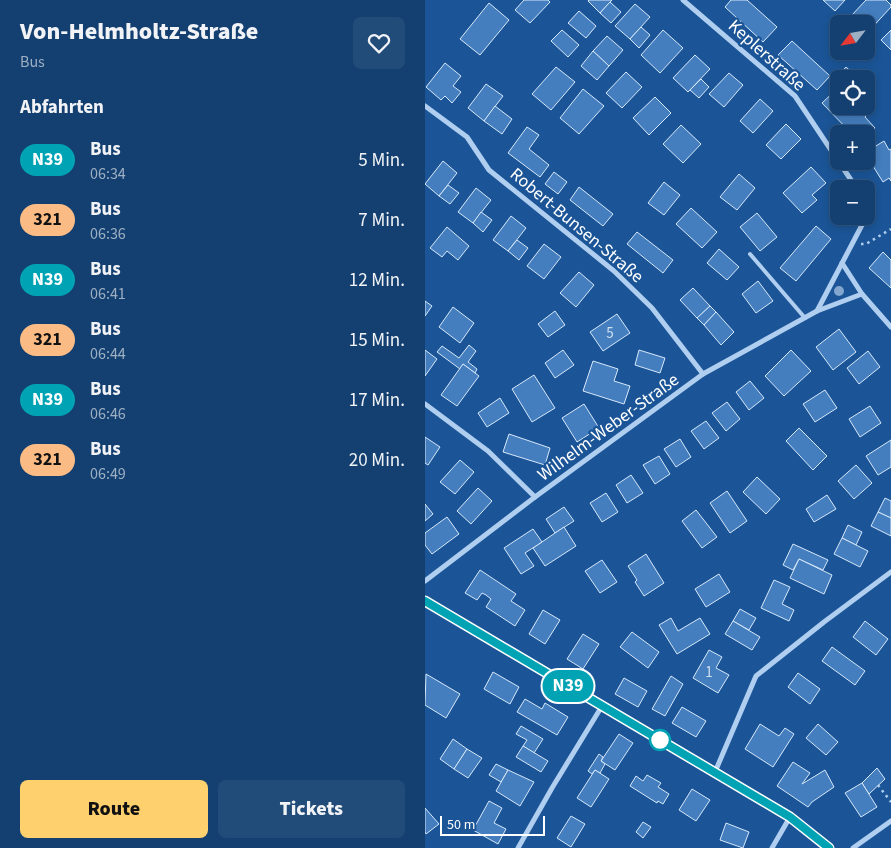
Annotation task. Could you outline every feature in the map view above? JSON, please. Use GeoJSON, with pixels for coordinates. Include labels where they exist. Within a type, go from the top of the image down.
{"type":"FeatureCollection","features":[{"type":"Feature","properties":{"kind":"street","name":"Keplerstraße"},"geometry":{"type":"LineString","coordinates":[[683,0],[795,96],[851,180]]}},
{"type":"Feature","properties":{"kind":"street","name":"Robert-Bunsen-Straße"},"geometry":{"type":"LineString","coordinates":[[425,106],[467,137],[489,170],[625,281],[652,308],[703,374]]}},
{"type":"Feature","properties":{"kind":"street"},"geometry":{"type":"LineString","coordinates":[[817,311],[862,225]]}},
{"type":"Feature","properties":{"kind":"street"},"geometry":{"type":"LineString","coordinates":[[843,263],[862,294],[891,327]]}},
{"type":"Feature","properties":{"kind":"street","name":"Wilhelm-Weber-Straße"},"geometry":{"type":"LineString","coordinates":[[425,581],[535,497],[703,374],[817,311],[862,294]]}},
{"type":"Feature","properties":{"kind":"street"},"geometry":{"type":"LineString","coordinates":[[425,404],[488,451],[535,497]]}},
{"type":"Feature","properties":{"kind":"street"},"geometry":{"type":"LineString","coordinates":[[715,772],[756,676],[891,572]]}},
{"type":"Feature","properties":{"kind":"street"},"geometry":{"type":"LineString","coordinates":[[425,601],[790,817],[829,848]]}},
{"type":"Feature","properties":{"kind":"street"},"geometry":{"type":"LineString","coordinates":[[518,848],[602,706]]}},
{"type":"Feature","properties":{"kind":"street"},"geometry":{"type":"LineString","coordinates":[[772,848],[790,817]]}},
{"type":"Feature","properties":{"kind":"street"},"geometry":{"type":"LineString","coordinates":[[853,848],[891,821]]}},
{"type":"Feature","properties":{"kind":"lane"},"geometry":{"type":"LineString","coordinates":[[750,254],[805,318]]}},
{"type":"Feature","properties":{"kind":"path"},"geometry":{"type":"LineString","coordinates":[[852,245],[866,244],[891,228]]}},
{"type":"Feature","properties":{"kind":"path"},"geometry":{"type":"LineString","coordinates":[[878,785],[891,802]]}},
{"type":"Feature","properties":{"kind":"building"},"geometry":{"type":"Polygon","coordinates":[[[524,0],[548,0],[550,2],[530,23],[515,10],[524,0]]]}},
{"type":"Feature","properties":{"kind":"building"},"geometry":{"type":"Polygon","coordinates":[[[589,0],[612,0],[600,13],[589,0]]]}},
{"type":"Feature","properties":{"kind":"building"},"geometry":{"type":"Polygon","coordinates":[[[731,0],[747,0],[777,27],[763,42],[725,7],[731,0]]]}},
{"type":"Feature","properties":{"kind":"building"},"geometry":{"type":"Polygon","coordinates":[[[823,0],[845,0],[835,11],[823,0]]]}},
{"type":"Feature","properties":{"kind":"building"},"geometry":{"type":"Polygon","coordinates":[[[866,0],[886,0],[891,5],[875,24],[875,15],[852,15],[866,0]]]}},
{"type":"Feature","properties":{"kind":"building"},"geometry":{"type":"Polygon","coordinates":[[[610,2],[621,12],[611,23],[600,13],[610,2]]]}},
{"type":"Feature","properties":{"kind":"building"},"geometry":{"type":"Polygon","coordinates":[[[489,3],[509,20],[480,55],[460,39],[489,3]]]}},
{"type":"Feature","properties":{"kind":"building"},"geometry":{"type":"Polygon","coordinates":[[[635,4],[650,17],[630,39],[615,26],[635,4]]]}},
{"type":"Feature","properties":{"kind":"building"},"geometry":{"type":"Polygon","coordinates":[[[579,11],[596,26],[586,38],[568,23],[579,11]]]}},
{"type":"Feature","properties":{"kind":"building"},"geometry":{"type":"Polygon","coordinates":[[[641,27],[650,35],[639,48],[630,39],[641,27]]]}},
{"type":"Feature","properties":{"kind":"building"},"geometry":{"type":"Polygon","coordinates":[[[562,30],[579,45],[568,57],[551,41],[562,30]]]}},
{"type":"Feature","properties":{"kind":"building"},"geometry":{"type":"Polygon","coordinates":[[[663,30],[683,48],[660,73],[641,55],[663,30]]]}},
{"type":"Feature","properties":{"kind":"building"},"geometry":{"type":"Polygon","coordinates":[[[891,30],[891,50],[881,40],[891,30]]]}},
{"type":"Feature","properties":{"kind":"building"},"geometry":{"type":"Polygon","coordinates":[[[607,36],[623,50],[609,66],[593,51],[607,36]]]}},
{"type":"Feature","properties":{"kind":"building"},"geometry":{"type":"Polygon","coordinates":[[[792,41],[830,76],[817,90],[778,55],[792,41]]]}},
{"type":"Feature","properties":{"kind":"building"},"geometry":{"type":"Polygon","coordinates":[[[593,51],[609,66],[597,80],[581,66],[593,51]]]}},
{"type":"Feature","properties":{"kind":"building"},"geometry":{"type":"Polygon","coordinates":[[[695,55],[710,69],[688,92],[673,78],[695,55]]]}},
{"type":"Feature","properties":{"kind":"building"},"geometry":{"type":"Polygon","coordinates":[[[445,63],[461,76],[453,86],[461,92],[452,103],[445,96],[441,100],[426,87],[445,63]]]}},
{"type":"Feature","properties":{"kind":"building"},"geometry":{"type":"Polygon","coordinates":[[[556,67],[575,82],[551,110],[532,94],[556,67]]]}},
{"type":"Feature","properties":{"kind":"building"},"geometry":{"type":"Polygon","coordinates":[[[626,72],[642,87],[622,108],[606,93],[626,72]]]}},
{"type":"Feature","properties":{"kind":"building"},"geometry":{"type":"Polygon","coordinates":[[[729,73],[743,85],[724,107],[709,94],[729,73]]]}},
{"type":"Feature","properties":{"kind":"building"},"geometry":{"type":"Polygon","coordinates":[[[701,79],[709,87],[699,98],[690,90],[701,79]]]}},
{"type":"Feature","properties":{"kind":"building"},"geometry":{"type":"Polygon","coordinates":[[[486,84],[503,96],[484,121],[468,108],[486,84]]]}},
{"type":"Feature","properties":{"kind":"building"},"geometry":{"type":"Polygon","coordinates":[[[583,89],[604,106],[579,134],[560,118],[583,89]]]}},
{"type":"Feature","properties":{"kind":"building"},"geometry":{"type":"Polygon","coordinates":[[[830,95],[830,111],[822,103],[830,95]]]}},
{"type":"Feature","properties":{"kind":"building"},"geometry":{"type":"Polygon","coordinates":[[[655,97],[671,113],[649,135],[633,118],[655,97]]]}},
{"type":"Feature","properties":{"kind":"building"},"geometry":{"type":"Polygon","coordinates":[[[760,99],[773,111],[753,133],[740,121],[760,99]]]}},
{"type":"Feature","properties":{"kind":"building"},"geometry":{"type":"Polygon","coordinates":[[[495,106],[512,119],[502,134],[484,121],[495,106]]]}},
{"type":"Feature","properties":{"kind":"building"},"geometry":{"type":"Polygon","coordinates":[[[834,115],[867,115],[865,117],[872,125],[843,125],[834,115]]]}},
{"type":"Feature","properties":{"kind":"building"},"geometry":{"type":"Polygon","coordinates":[[[786,124],[801,139],[781,159],[766,145],[786,124]]]}},
{"type":"Feature","properties":{"kind":"building"},"geometry":{"type":"Polygon","coordinates":[[[681,125],[701,144],[683,163],[663,144],[681,125]]]}},
{"type":"Feature","properties":{"kind":"building"},"geometry":{"type":"Polygon","coordinates":[[[527,127],[539,135],[529,149],[549,165],[540,177],[508,153],[527,127]]]}},
{"type":"Feature","properties":{"kind":"building"},"geometry":{"type":"Polygon","coordinates":[[[884,141],[889,150],[891,149],[891,181],[889,178],[883,182],[875,169],[875,146],[884,141]]]}},
{"type":"Feature","properties":{"kind":"building"},"geometry":{"type":"Polygon","coordinates":[[[443,161],[457,173],[439,196],[425,184],[443,161]]]}},
{"type":"Feature","properties":{"kind":"building"},"geometry":{"type":"Polygon","coordinates":[[[811,167],[826,183],[812,195],[817,200],[802,213],[783,193],[811,167]]]}},
{"type":"Feature","properties":{"kind":"building"},"geometry":{"type":"Polygon","coordinates":[[[554,172],[567,182],[558,194],[545,184],[554,172]]]}},
{"type":"Feature","properties":{"kind":"building"},"geometry":{"type":"Polygon","coordinates":[[[739,174],[755,188],[737,210],[720,197],[739,174]]]}},
{"type":"Feature","properties":{"kind":"building"},"geometry":{"type":"Polygon","coordinates":[[[664,182],[680,195],[664,215],[648,203],[664,182]]]}},
{"type":"Feature","properties":{"kind":"building"},"geometry":{"type":"Polygon","coordinates":[[[448,185],[459,193],[450,204],[439,196],[448,185]]]}},
{"type":"Feature","properties":{"kind":"building"},"geometry":{"type":"Polygon","coordinates":[[[579,187],[613,214],[603,226],[570,200],[579,187]]]}},
{"type":"Feature","properties":{"kind":"building"},"geometry":{"type":"Polygon","coordinates":[[[476,188],[491,200],[473,223],[458,212],[476,188]]]}},
{"type":"Feature","properties":{"kind":"building"},"geometry":{"type":"Polygon","coordinates":[[[691,208],[717,232],[702,248],[676,224],[691,208]]]}},
{"type":"Feature","properties":{"kind":"building"},"geometry":{"type":"Polygon","coordinates":[[[481,212],[492,220],[483,232],[473,223],[481,212]]]}},
{"type":"Feature","properties":{"kind":"building"},"geometry":{"type":"Polygon","coordinates":[[[757,213],[777,237],[760,251],[740,227],[757,213]]]}},
{"type":"Feature","properties":{"kind":"building"},"geometry":{"type":"Polygon","coordinates":[[[511,216],[526,228],[508,251],[493,240],[511,216]]]}},
{"type":"Feature","properties":{"kind":"building"},"geometry":{"type":"Polygon","coordinates":[[[816,226],[831,239],[796,281],[780,268],[816,226]]]}},
{"type":"Feature","properties":{"kind":"building"},"geometry":{"type":"Polygon","coordinates":[[[447,227],[469,246],[458,260],[447,251],[442,257],[430,248],[447,227]]]}},
{"type":"Feature","properties":{"kind":"building"},"geometry":{"type":"Polygon","coordinates":[[[637,232],[673,260],[663,273],[627,244],[637,232]]]}},
{"type":"Feature","properties":{"kind":"building"},"geometry":{"type":"Polygon","coordinates":[[[517,240],[528,248],[519,260],[508,251],[517,240]]]}},
{"type":"Feature","properties":{"kind":"building"},"geometry":{"type":"Polygon","coordinates":[[[544,244],[561,257],[544,279],[527,266],[544,244]]]}},
{"type":"Feature","properties":{"kind":"building"},"geometry":{"type":"Polygon","coordinates":[[[719,249],[739,267],[727,280],[707,263],[719,249]]]}},
{"type":"Feature","properties":{"kind":"building"},"geometry":{"type":"Polygon","coordinates":[[[883,252],[891,260],[891,288],[869,268],[883,252]]]}},
{"type":"Feature","properties":{"kind":"building"},"geometry":{"type":"Polygon","coordinates":[[[579,272],[594,285],[576,307],[560,293],[579,272]]]}},
{"type":"Feature","properties":{"kind":"building"},"geometry":{"type":"Polygon","coordinates":[[[758,281],[773,301],[756,313],[742,294],[758,281]]]}},
{"type":"Feature","properties":{"kind":"building"},"geometry":{"type":"Polygon","coordinates":[[[693,288],[710,306],[697,318],[680,300],[693,288]]]}},
{"type":"Feature","properties":{"kind":"building"},"geometry":{"type":"Polygon","coordinates":[[[425,301],[432,306],[425,316],[425,301]]]}},
{"type":"Feature","properties":{"kind":"building"},"geometry":{"type":"Polygon","coordinates":[[[710,306],[716,312],[704,325],[697,318],[710,306]]]}},
{"type":"Feature","properties":{"kind":"building"},"geometry":{"type":"Polygon","coordinates":[[[453,307],[474,323],[460,343],[439,327],[453,307]]]}},
{"type":"Feature","properties":{"kind":"building"},"geometry":{"type":"Polygon","coordinates":[[[555,311],[565,325],[548,337],[538,324],[555,311]]]}},
{"type":"Feature","properties":{"kind":"building"},"geometry":{"type":"Polygon","coordinates":[[[716,312],[734,332],[721,345],[704,325],[716,312]]]}},
{"type":"Feature","properties":{"kind":"building"},"geometry":{"type":"Polygon","coordinates":[[[617,314],[630,333],[603,351],[590,332],[617,314]]]}},
{"type":"Feature","properties":{"kind":"building"},"geometry":{"type":"Polygon","coordinates":[[[839,329],[856,352],[833,370],[816,347],[839,329]]]}},
{"type":"Feature","properties":{"kind":"building"},"geometry":{"type":"Polygon","coordinates":[[[469,345],[476,351],[468,362],[477,369],[475,373],[463,364],[460,369],[437,352],[442,346],[459,358],[469,345]]]}},
{"type":"Feature","properties":{"kind":"building"},"geometry":{"type":"Polygon","coordinates":[[[425,350],[437,359],[425,376],[425,350]]]}},
{"type":"Feature","properties":{"kind":"building"},"geometry":{"type":"Polygon","coordinates":[[[563,350],[574,365],[555,378],[545,363],[563,350]]]}},
{"type":"Feature","properties":{"kind":"building"},"geometry":{"type":"Polygon","coordinates":[[[639,350],[665,358],[660,373],[635,365],[639,350]]]}},
{"type":"Feature","properties":{"kind":"building"},"geometry":{"type":"Polygon","coordinates":[[[791,350],[811,371],[784,396],[765,376],[791,350]]]}},
{"type":"Feature","properties":{"kind":"building"},"geometry":{"type":"Polygon","coordinates":[[[868,351],[880,367],[859,384],[847,368],[868,351]]]}},
{"type":"Feature","properties":{"kind":"building"},"geometry":{"type":"Polygon","coordinates":[[[593,361],[618,369],[614,381],[630,386],[624,404],[583,391],[593,361]]]}},
{"type":"Feature","properties":{"kind":"building"},"geometry":{"type":"Polygon","coordinates":[[[463,364],[479,376],[457,406],[441,395],[463,364]]]}},
{"type":"Feature","properties":{"kind":"building"},"geometry":{"type":"Polygon","coordinates":[[[534,375],[555,408],[532,422],[512,389],[534,375]]]}},
{"type":"Feature","properties":{"kind":"building"},"geometry":{"type":"Polygon","coordinates":[[[750,381],[764,398],[749,410],[736,392],[750,381]]]}},
{"type":"Feature","properties":{"kind":"building"},"geometry":{"type":"Polygon","coordinates":[[[825,390],[837,408],[815,422],[803,404],[825,390]]]}},
{"type":"Feature","properties":{"kind":"building"},"geometry":{"type":"Polygon","coordinates":[[[500,398],[509,413],[487,427],[478,413],[500,398]]]}},
{"type":"Feature","properties":{"kind":"building"},"geometry":{"type":"Polygon","coordinates":[[[727,402],[740,419],[726,431],[712,413],[727,402]]]}},
{"type":"Feature","properties":{"kind":"building"},"geometry":{"type":"Polygon","coordinates":[[[584,404],[599,428],[577,442],[562,418],[584,404]]]}},
{"type":"Feature","properties":{"kind":"building"},"geometry":{"type":"Polygon","coordinates":[[[870,406],[881,423],[860,437],[849,419],[870,406]]]}},
{"type":"Feature","properties":{"kind":"building"},"geometry":{"type":"Polygon","coordinates":[[[706,421],[719,438],[704,449],[691,431],[706,421]]]}},
{"type":"Feature","properties":{"kind":"building"},"geometry":{"type":"Polygon","coordinates":[[[799,428],[827,456],[813,470],[786,441],[799,428]]]}},
{"type":"Feature","properties":{"kind":"building"},"geometry":{"type":"Polygon","coordinates":[[[509,434],[550,448],[545,465],[503,452],[509,434]]]}},
{"type":"Feature","properties":{"kind":"building"},"geometry":{"type":"Polygon","coordinates":[[[425,437],[440,447],[428,465],[425,463],[425,437]]]}},
{"type":"Feature","properties":{"kind":"building"},"geometry":{"type":"Polygon","coordinates":[[[680,439],[691,457],[676,467],[664,449],[680,439]]]}},
{"type":"Feature","properties":{"kind":"building"},"geometry":{"type":"Polygon","coordinates":[[[891,440],[891,467],[878,475],[866,456],[891,440]]]}},
{"type":"Feature","properties":{"kind":"building"},"geometry":{"type":"Polygon","coordinates":[[[659,456],[670,474],[655,484],[643,465],[659,456]]]}},
{"type":"Feature","properties":{"kind":"building"},"geometry":{"type":"Polygon","coordinates":[[[460,460],[474,472],[455,494],[440,482],[460,460]]]}},
{"type":"Feature","properties":{"kind":"building"},"geometry":{"type":"Polygon","coordinates":[[[856,465],[872,483],[854,499],[838,481],[856,465]]]}},
{"type":"Feature","properties":{"kind":"building"},"geometry":{"type":"Polygon","coordinates":[[[631,475],[643,493],[627,503],[616,485],[631,475]]]}},
{"type":"Feature","properties":{"kind":"building"},"geometry":{"type":"Polygon","coordinates":[[[757,477],[780,499],[766,514],[743,492],[757,477]]]}},
{"type":"Feature","properties":{"kind":"building"},"geometry":{"type":"Polygon","coordinates":[[[478,488],[492,501],[471,524],[457,511],[478,488]]]}},
{"type":"Feature","properties":{"kind":"building"},"geometry":{"type":"Polygon","coordinates":[[[727,491],[747,521],[730,533],[710,503],[727,491]]]}},
{"type":"Feature","properties":{"kind":"building"},"geometry":{"type":"Polygon","coordinates":[[[606,493],[618,512],[602,522],[590,503],[606,493]]]}},
{"type":"Feature","properties":{"kind":"building"},"geometry":{"type":"Polygon","coordinates":[[[827,495],[836,509],[814,522],[806,509],[827,495]]]}},
{"type":"Feature","properties":{"kind":"building"},"geometry":{"type":"Polygon","coordinates":[[[885,498],[891,501],[891,518],[878,512],[885,498]]]}},
{"type":"Feature","properties":{"kind":"building"},"geometry":{"type":"Polygon","coordinates":[[[425,504],[433,514],[425,521],[425,504]]]}},
{"type":"Feature","properties":{"kind":"building"},"geometry":{"type":"Polygon","coordinates":[[[564,507],[574,521],[555,533],[546,519],[564,507]]]}},
{"type":"Feature","properties":{"kind":"building"},"geometry":{"type":"Polygon","coordinates":[[[696,510],[717,537],[702,548],[682,521],[696,510]]]}},
{"type":"Feature","properties":{"kind":"building"},"geometry":{"type":"Polygon","coordinates":[[[878,512],[891,518],[891,536],[871,526],[878,512]]]}},
{"type":"Feature","properties":{"kind":"building"},"geometry":{"type":"Polygon","coordinates":[[[447,517],[459,534],[432,554],[425,545],[425,533],[447,517]]]}},
{"type":"Feature","properties":{"kind":"building"},"geometry":{"type":"Polygon","coordinates":[[[848,525],[862,532],[856,545],[842,538],[848,525]]]}},
{"type":"Feature","properties":{"kind":"building"},"geometry":{"type":"Polygon","coordinates":[[[564,527],[576,546],[545,566],[533,548],[564,527]]]}},
{"type":"Feature","properties":{"kind":"building"},"geometry":{"type":"Polygon","coordinates":[[[533,529],[542,542],[525,553],[534,566],[521,574],[504,548],[533,529]]]}},
{"type":"Feature","properties":{"kind":"building"},"geometry":{"type":"Polygon","coordinates":[[[842,538],[868,551],[860,567],[834,554],[842,538]]]}},
{"type":"Feature","properties":{"kind":"building"},"geometry":{"type":"Polygon","coordinates":[[[793,544],[828,560],[823,570],[799,559],[793,570],[783,565],[793,544]]]}},
{"type":"Feature","properties":{"kind":"building"},"geometry":{"type":"Polygon","coordinates":[[[646,554],[664,583],[644,596],[628,566],[646,554]]]}},
{"type":"Feature","properties":{"kind":"building"},"geometry":{"type":"Polygon","coordinates":[[[799,559],[832,575],[824,594],[790,578],[799,559]]]}},
{"type":"Feature","properties":{"kind":"building"},"geometry":{"type":"Polygon","coordinates":[[[602,560],[617,582],[600,593],[585,571],[602,560]]]}},
{"type":"Feature","properties":{"kind":"building"},"geometry":{"type":"Polygon","coordinates":[[[480,570],[516,594],[511,601],[525,610],[515,626],[486,607],[491,599],[486,595],[482,593],[477,600],[465,593],[480,570]]]}},
{"type":"Feature","properties":{"kind":"building"},"geometry":{"type":"Polygon","coordinates":[[[719,574],[730,592],[706,607],[695,589],[719,574]]]}},
{"type":"Feature","properties":{"kind":"building"},"geometry":{"type":"Polygon","coordinates":[[[774,580],[790,587],[782,604],[794,610],[789,621],[761,608],[774,580]]]}},
{"type":"Feature","properties":{"kind":"building"},"geometry":{"type":"Polygon","coordinates":[[[740,609],[756,618],[749,630],[733,621],[740,609]]]}},
{"type":"Feature","properties":{"kind":"building"},"geometry":{"type":"Polygon","coordinates":[[[543,610],[560,620],[545,644],[529,634],[543,610]]]}},
{"type":"Feature","properties":{"kind":"building"},"geometry":{"type":"Polygon","coordinates":[[[671,618],[678,631],[700,618],[710,634],[677,654],[659,625],[671,618]]]}},
{"type":"Feature","properties":{"kind":"building"},"geometry":{"type":"Polygon","coordinates":[[[733,621],[760,637],[752,650],[725,634],[733,621]]]}},
{"type":"Feature","properties":{"kind":"building"},"geometry":{"type":"Polygon","coordinates":[[[865,621],[888,639],[876,655],[853,637],[865,621]]]}},
{"type":"Feature","properties":{"kind":"building"},"geometry":{"type":"Polygon","coordinates":[[[632,632],[659,652],[648,668],[620,647],[632,632]]]}},
{"type":"Feature","properties":{"kind":"building"},"geometry":{"type":"Polygon","coordinates":[[[583,634],[599,644],[583,669],[567,659],[583,634]]]}},
{"type":"Feature","properties":{"kind":"building"},"geometry":{"type":"Polygon","coordinates":[[[832,647],[865,671],[855,685],[822,661],[832,647]]]}},
{"type":"Feature","properties":{"kind":"building"},"geometry":{"type":"Polygon","coordinates":[[[709,650],[722,657],[716,668],[729,675],[718,693],[693,678],[709,650]]]}},
{"type":"Feature","properties":{"kind":"building"},"geometry":{"type":"Polygon","coordinates":[[[493,672],[519,687],[510,704],[484,689],[493,672]]]}},
{"type":"Feature","properties":{"kind":"building"},"geometry":{"type":"Polygon","coordinates":[[[798,673],[820,689],[810,704],[788,687],[798,673]]]}},
{"type":"Feature","properties":{"kind":"building"},"geometry":{"type":"Polygon","coordinates":[[[426,674],[460,694],[446,718],[425,705],[426,674]]]}},
{"type":"Feature","properties":{"kind":"building"},"geometry":{"type":"Polygon","coordinates":[[[671,676],[683,684],[665,716],[652,709],[671,676]]]}},
{"type":"Feature","properties":{"kind":"building"},"geometry":{"type":"Polygon","coordinates":[[[624,678],[647,691],[638,707],[615,694],[624,678]]]}},
{"type":"Feature","properties":{"kind":"building"},"geometry":{"type":"Polygon","coordinates":[[[525,699],[542,709],[545,703],[568,717],[557,735],[517,712],[525,699]]]}},
{"type":"Feature","properties":{"kind":"building"},"geometry":{"type":"Polygon","coordinates":[[[682,707],[706,721],[696,737],[672,723],[682,707]]]}},
{"type":"Feature","properties":{"kind":"building"},"geometry":{"type":"Polygon","coordinates":[[[760,724],[779,736],[785,728],[794,734],[773,767],[745,749],[760,724]]]}},
{"type":"Feature","properties":{"kind":"building"},"geometry":{"type":"Polygon","coordinates":[[[818,724],[838,742],[826,755],[806,738],[818,724]]]}},
{"type":"Feature","properties":{"kind":"building"},"geometry":{"type":"Polygon","coordinates":[[[521,726],[543,739],[534,753],[523,746],[527,740],[516,734],[521,726]]]}},
{"type":"Feature","properties":{"kind":"building"},"geometry":{"type":"Polygon","coordinates":[[[619,734],[633,743],[615,770],[601,761],[619,734]]]}},
{"type":"Feature","properties":{"kind":"building"},"geometry":{"type":"Polygon","coordinates":[[[453,739],[467,749],[454,769],[440,759],[453,739]]]}},
{"type":"Feature","properties":{"kind":"building"},"geometry":{"type":"Polygon","coordinates":[[[523,746],[548,761],[541,772],[516,757],[523,746]]]}},
{"type":"Feature","properties":{"kind":"building"},"geometry":{"type":"Polygon","coordinates":[[[467,749],[482,758],[468,778],[454,769],[467,749]]]}},
{"type":"Feature","properties":{"kind":"building"},"geometry":{"type":"Polygon","coordinates":[[[599,754],[603,757],[601,761],[605,764],[600,773],[595,770],[592,774],[588,771],[599,754]]]}},
{"type":"Feature","properties":{"kind":"building"},"geometry":{"type":"Polygon","coordinates":[[[793,762],[810,773],[802,784],[825,770],[834,787],[812,802],[808,807],[777,786],[793,762]]]}},
{"type":"Feature","properties":{"kind":"building"},"geometry":{"type":"Polygon","coordinates":[[[496,764],[508,770],[501,782],[489,775],[496,764]]]}},
{"type":"Feature","properties":{"kind":"building"},"geometry":{"type":"Polygon","coordinates":[[[877,768],[885,779],[869,794],[862,783],[877,768]]]}},
{"type":"Feature","properties":{"kind":"building"},"geometry":{"type":"Polygon","coordinates":[[[508,770],[534,782],[520,806],[496,791],[508,770]]]}},
{"type":"Feature","properties":{"kind":"building"},"geometry":{"type":"Polygon","coordinates":[[[595,770],[609,779],[591,807],[577,798],[595,770]]]}},
{"type":"Feature","properties":{"kind":"building"},"geometry":{"type":"Polygon","coordinates":[[[647,775],[661,783],[658,787],[669,794],[663,804],[658,801],[657,803],[630,786],[636,776],[643,781],[647,775]]]}},
{"type":"Feature","properties":{"kind":"building"},"geometry":{"type":"Polygon","coordinates":[[[862,783],[877,807],[861,817],[845,793],[862,783]]]}},
{"type":"Feature","properties":{"kind":"building"},"geometry":{"type":"Polygon","coordinates":[[[692,789],[710,800],[696,821],[679,810],[692,789]]]}},
{"type":"Feature","properties":{"kind":"building"},"geometry":{"type":"Polygon","coordinates":[[[489,801],[502,808],[494,823],[506,829],[498,844],[473,830],[489,801]]]}},
{"type":"Feature","properties":{"kind":"building"},"geometry":{"type":"Polygon","coordinates":[[[425,808],[439,824],[426,834],[425,832],[425,808]]]}},
{"type":"Feature","properties":{"kind":"building"},"geometry":{"type":"Polygon","coordinates":[[[571,816],[585,824],[571,847],[557,838],[571,816]]]}},
{"type":"Feature","properties":{"kind":"building"},"geometry":{"type":"Polygon","coordinates":[[[643,822],[651,827],[643,838],[636,832],[643,822]]]}},
{"type":"Feature","properties":{"kind":"building"},"geometry":{"type":"Polygon","coordinates":[[[726,823],[749,832],[743,848],[720,840],[726,823]]]}},
{"type":"Feature","properties":{"kind":"bus line","name":"N39"},"geometry":{"type":"LineString","coordinates":[[425,601],[790,817],[829,848]]}}]}
